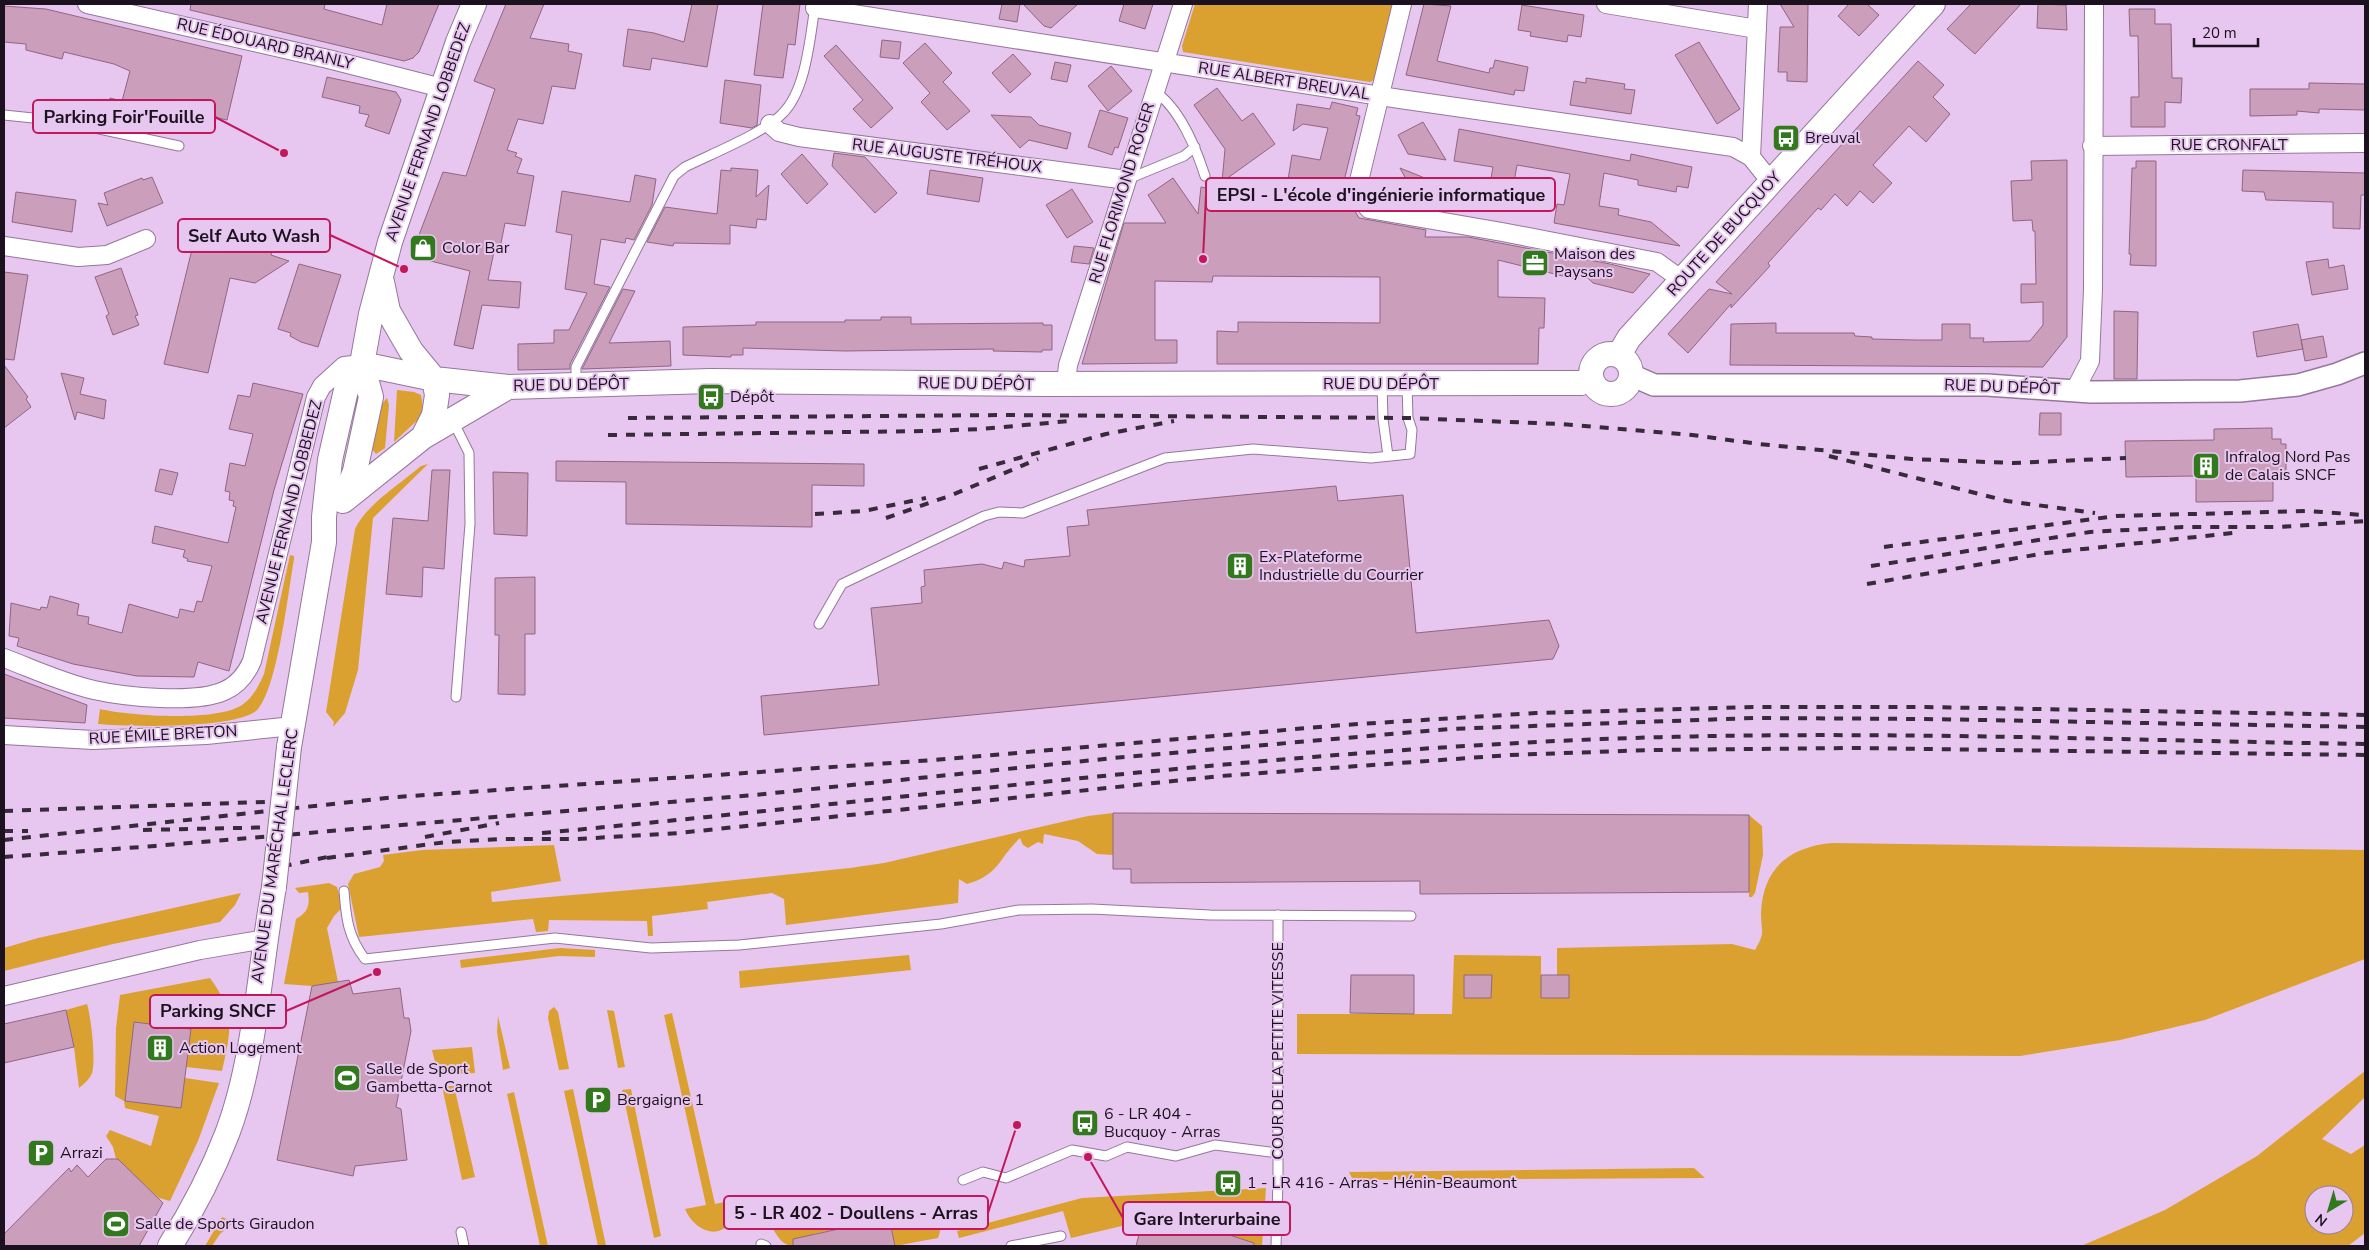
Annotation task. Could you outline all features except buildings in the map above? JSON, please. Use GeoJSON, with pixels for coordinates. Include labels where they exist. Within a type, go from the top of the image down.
{"type":"FeatureCollection","features":[{"type":"Feature","properties":{"kind":"main road","name":"AVENUE FERNAND LOBBEDEZ"},"geometry":{"type":"LineString","coordinates":[[362,364],[390,242],[442,88],[474,4]]}},
{"type":"Feature","properties":{"kind":"main road","name":"ROUTE DE BUCQUOY"},"geometry":{"type":"LineString","coordinates":[[1619,355],[1629,338],[1933,4]]}},
{"type":"Feature","properties":{"kind":"main road"},"geometry":{"type":"LineString","coordinates":[[381,277],[388,311],[411,352],[434,379],[437,395],[434,415],[423,437]]}},
{"type":"Feature","properties":{"kind":"main road"},"geometry":{"type":"LineString","coordinates":[[1607,353],[1619,355],[1628,363],[1632,375],[1627,387],[1616,394],[1604,393],[1598,390],[1591,379],[1591,368],[1597,358],[1607,353]]}},
{"type":"Feature","properties":{"kind":"main road","name":"RUE DU DÉPÔT"},"geometry":{"type":"LineString","coordinates":[[362,364],[434,379],[508,387],[710,382],[1066,384],[1582,383],[1591,379]]}},
{"type":"Feature","properties":{"kind":"main road","name":"AVENUE DU MARÉCHAL LECLERC"},"geometry":{"type":"LineString","coordinates":[[324,542],[356,471],[371,397],[362,364]]}},
{"type":"Feature","properties":{"kind":"main road","name":"AVENUE DU MARÉCHAL LECLERC"},"geometry":{"type":"LineString","coordinates":[[170,1246],[188,1216],[230,1125],[241,1088],[274,887],[291,736],[324,542],[324,516],[330,460],[346,390],[362,364]]}},
{"type":"Feature","properties":{"kind":"main road"},"geometry":{"type":"LineString","coordinates":[[343,501],[423,437],[508,387]]}},
{"type":"Feature","properties":{"kind":"street","name":"RUE ÉDOUARD BRANLY"},"geometry":{"type":"LineString","coordinates":[[87,4],[318,56],[442,88]]}},
{"type":"Feature","properties":{"kind":"street","name":"RUE FLORIMOND ROGER"},"geometry":{"type":"LineString","coordinates":[[1066,384],[1068,365],[1182,4]]}},
{"type":"Feature","properties":{"kind":"street"},"geometry":{"type":"LineString","coordinates":[[1402,4],[1356,193],[1369,209],[1657,262],[1682,280]]}},
{"type":"Feature","properties":{"kind":"street"},"geometry":{"type":"LineString","coordinates":[[1606,4],[1757,29]]}},
{"type":"Feature","properties":{"kind":"street"},"geometry":{"type":"LineString","coordinates":[[1758,4],[1752,157],[1764,172],[1773,179]]}},
{"type":"Feature","properties":{"kind":"street","name":"RUE DU DÉPÔT"},"geometry":{"type":"LineString","coordinates":[[1632,375],[1654,384],[1987,385],[2074,390],[2090,360],[2093,289],[2092,146],[2094,4]]}},
{"type":"Feature","properties":{"kind":"street","name":"RUE ALBERT BREUVAL"},"geometry":{"type":"LineString","coordinates":[[815,11],[1163,61],[1380,96],[1732,147],[1752,157]]}},
{"type":"Feature","properties":{"kind":"street","name":"RUE AUGUSTE TRÉHOUX"},"geometry":{"type":"LineString","coordinates":[[770,124],[779,132],[799,137],[1127,180]]}},
{"type":"Feature","properties":{"kind":"street","name":"RUE CRONFALT"},"geometry":{"type":"LineString","coordinates":[[2092,146],[2365,143]]}},
{"type":"Feature","properties":{"kind":"street"},"geometry":{"type":"LineString","coordinates":[[4,246],[78,258],[107,255],[146,239]]}},
{"type":"Feature","properties":{"kind":"street"},"geometry":{"type":"LineString","coordinates":[[2074,390],[2136,393],[2240,391],[2298,384],[2337,374],[2365,363]]}},
{"type":"Feature","properties":{"kind":"street","name":"AVENUE FERNAND LOBBEDEZ"},"geometry":{"type":"LineString","coordinates":[[4,658],[95,690],[149,697],[213,695],[233,686],[247,672],[271,584],[316,397],[322,386],[344,366],[362,364]]}},
{"type":"Feature","properties":{"kind":"street","name":"RUE ÉMILE BRETON"},"geometry":{"type":"LineString","coordinates":[[4,735],[93,740],[206,735],[291,736]]}},
{"type":"Feature","properties":{"kind":"street"},"geometry":{"type":"LineString","coordinates":[[4,996],[200,950],[266,940]]}},
{"type":"Feature","properties":{"kind":"lane"},"geometry":{"type":"LineString","coordinates":[[576,385],[576,367],[674,176],[685,167],[770,124],[783,114],[794,97],[806,60],[815,11]]}},
{"type":"Feature","properties":{"kind":"lane"},"geometry":{"type":"LineString","coordinates":[[1154,91],[1165,98],[1195,147],[1205,176]]}},
{"type":"Feature","properties":{"kind":"lane"},"geometry":{"type":"LineString","coordinates":[[4,115],[62,121],[179,146]]}},
{"type":"Feature","properties":{"kind":"lane"},"geometry":{"type":"LineString","coordinates":[[1127,180],[1184,156],[1195,147]]}},
{"type":"Feature","properties":{"kind":"lane"},"geometry":{"type":"LineString","coordinates":[[1382,383],[1383,419],[1388,456]]}},
{"type":"Feature","properties":{"kind":"lane"},"geometry":{"type":"LineString","coordinates":[[819,624],[842,584],[984,516],[999,512],[1022,514],[1166,458],[1253,449],[1371,458],[1410,454],[1412,430],[1408,418],[1407,383]]}},
{"type":"Feature","properties":{"kind":"lane"},"geometry":{"type":"LineString","coordinates":[[453,420],[469,453],[470,524],[456,697]]}},
{"type":"Feature","properties":{"kind":"lane"},"geometry":{"type":"LineString","coordinates":[[344,891],[345,911],[353,943],[365,959],[556,938],[651,948],[738,945],[941,924],[1019,910],[1411,916]]}},
{"type":"Feature","properties":{"kind":"lane","name":"COUR DE LA PETITE VITESSE"},"geometry":{"type":"LineString","coordinates":[[1276,1246],[1278,915]]}},
{"type":"Feature","properties":{"kind":"lane"},"geometry":{"type":"LineString","coordinates":[[963,1180],[983,1172],[1006,1178],[1072,1150],[1106,1156],[1127,1147],[1176,1156],[1215,1145],[1278,1152]]}},
{"type":"Feature","properties":{"kind":"lane"},"geometry":{"type":"LineString","coordinates":[[461,1232],[464,1246]]}},
{"type":"Feature","properties":{"kind":"lane"},"geometry":{"type":"LineString","coordinates":[[1011,1246],[1061,1236]]}},
{"type":"Feature","properties":{"kind":"shaded area"},"geometry":{"type":"Polygon","coordinates":[[[1195,4],[1393,4],[1374,80],[1370,82],[1183,52],[1182,46],[1195,4]]]}},
{"type":"Feature","properties":{"kind":"shaded area"},"geometry":{"type":"Polygon","coordinates":[[[397,390],[414,392],[421,395],[424,414],[394,442],[397,390]]]}},
{"type":"Feature","properties":{"kind":"shaded area"},"geometry":{"type":"Polygon","coordinates":[[[387,398],[389,405],[385,448],[376,454],[372,449],[381,405],[387,398]]]}},
{"type":"Feature","properties":{"kind":"shaded area"},"geometry":{"type":"Polygon","coordinates":[[[428,464],[373,518],[358,670],[345,713],[333,727],[334,722],[326,712],[355,529],[360,520],[375,503],[421,466],[428,464]]]}},
{"type":"Feature","properties":{"kind":"shaded area"},"geometry":{"type":"Polygon","coordinates":[[[290,555],[294,556],[294,559],[277,660],[265,697],[258,709],[247,716],[207,723],[156,726],[98,724],[100,709],[131,714],[194,716],[230,710],[246,702],[255,691],[264,674],[290,555]]]}},
{"type":"Feature","properties":{"kind":"shaded area"},"geometry":{"type":"Polygon","coordinates":[[[1113,813],[1113,855],[1097,854],[1078,841],[1044,834],[1043,844],[1038,842],[1028,848],[1023,845],[1020,838],[997,866],[986,876],[967,884],[959,879],[958,903],[786,925],[784,899],[772,893],[707,902],[708,909],[652,916],[653,936],[648,936],[647,921],[549,920],[548,931],[536,932],[533,919],[359,937],[348,884],[354,874],[380,867],[384,861],[383,855],[422,850],[554,845],[561,881],[491,892],[492,902],[678,886],[884,863],[1088,816],[1113,813]]]}},
{"type":"Feature","properties":{"kind":"shaded area"},"geometry":{"type":"Polygon","coordinates":[[[1749,815],[1762,826],[1763,855],[1755,893],[1752,897],[1749,897],[1749,815]]]}},
{"type":"Feature","properties":{"kind":"shaded area"},"geometry":{"type":"Polygon","coordinates":[[[1832,843],[2365,850],[2365,959],[2205,1020],[2120,1040],[2020,1056],[1297,1054],[1297,1014],[1452,1014],[1454,955],[1541,956],[1541,997],[1569,998],[1569,975],[1557,975],[1557,948],[1732,944],[1755,950],[1762,935],[1761,913],[1763,897],[1773,872],[1791,855],[1803,849],[1832,843]]]}},
{"type":"Feature","properties":{"kind":"shaded area"},"geometry":{"type":"Polygon","coordinates":[[[329,883],[337,887],[340,898],[340,910],[327,928],[338,982],[312,986],[284,984],[296,919],[306,911],[309,901],[308,892],[299,893],[295,888],[329,883]]]}},
{"type":"Feature","properties":{"kind":"shaded area"},"geometry":{"type":"Polygon","coordinates":[[[241,893],[235,905],[220,922],[113,944],[4,971],[4,948],[38,938],[241,893]]]}},
{"type":"Feature","properties":{"kind":"shaded area"},"geometry":{"type":"Polygon","coordinates":[[[560,948],[595,950],[595,957],[559,956],[461,968],[460,960],[560,948]]]}},
{"type":"Feature","properties":{"kind":"shaded area"},"geometry":{"type":"Polygon","coordinates":[[[909,955],[911,970],[740,988],[739,971],[909,955]]]}},
{"type":"Feature","properties":{"kind":"shaded area"},"geometry":{"type":"Polygon","coordinates":[[[210,978],[228,1012],[228,1044],[222,1071],[186,1067],[191,1029],[134,1022],[125,1101],[181,1108],[185,1078],[219,1083],[198,1141],[170,1201],[159,1198],[116,1159],[113,1147],[106,1136],[110,1130],[151,1146],[159,1116],[125,1108],[124,1101],[115,1096],[116,1028],[120,995],[210,978]]]}},
{"type":"Feature","properties":{"kind":"shaded area"},"geometry":{"type":"Polygon","coordinates":[[[87,1004],[92,1038],[93,1067],[90,1077],[79,1088],[74,1047],[66,1010],[87,1004]]]}},
{"type":"Feature","properties":{"kind":"shaded area"},"geometry":{"type":"Polygon","coordinates":[[[554,1007],[558,1012],[569,1069],[559,1070],[548,1018],[549,1011],[554,1007]]]}},
{"type":"Feature","properties":{"kind":"shaded area"},"geometry":{"type":"Polygon","coordinates":[[[607,1010],[614,1011],[625,1067],[618,1068],[607,1010]]]}},
{"type":"Feature","properties":{"kind":"shaded area"},"geometry":{"type":"Polygon","coordinates":[[[672,1013],[715,1204],[729,1201],[733,1209],[730,1220],[719,1231],[711,1232],[696,1224],[685,1209],[706,1205],[664,1015],[672,1013]]]}},
{"type":"Feature","properties":{"kind":"shaded area"},"geometry":{"type":"Polygon","coordinates":[[[498,1016],[510,1068],[503,1070],[497,1032],[498,1016]]]}},
{"type":"Feature","properties":{"kind":"shaded area"},"geometry":{"type":"Polygon","coordinates":[[[472,1047],[475,1073],[438,1074],[432,1050],[472,1047]]]}},
{"type":"Feature","properties":{"kind":"shaded area"},"geometry":{"type":"Polygon","coordinates":[[[2365,1071],[2365,1097],[2322,1139],[2351,1154],[2365,1145],[2365,1233],[2348,1246],[2081,1246],[2165,1210],[2257,1156],[2365,1071]]]}},
{"type":"Feature","properties":{"kind":"shaded area"},"geometry":{"type":"Polygon","coordinates":[[[442,1086],[454,1086],[475,1177],[462,1180],[442,1086]]]}},
{"type":"Feature","properties":{"kind":"shaded area"},"geometry":{"type":"Polygon","coordinates":[[[573,1089],[606,1246],[598,1246],[564,1091],[573,1089]]]}},
{"type":"Feature","properties":{"kind":"shaded area"},"geometry":{"type":"Polygon","coordinates":[[[631,1089],[661,1236],[654,1238],[622,1090],[631,1089]]]}},
{"type":"Feature","properties":{"kind":"shaded area"},"geometry":{"type":"Polygon","coordinates":[[[514,1092],[548,1246],[540,1246],[507,1094],[514,1092]]]}},
{"type":"Feature","properties":{"kind":"shaded area"},"geometry":{"type":"Polygon","coordinates":[[[1694,1168],[1705,1178],[1353,1180],[1349,1172],[1694,1168]]]}},
{"type":"Feature","properties":{"kind":"shaded area"},"geometry":{"type":"Polygon","coordinates":[[[1266,1188],[1262,1246],[1250,1246],[1250,1242],[1168,1215],[1071,1238],[1063,1211],[959,1238],[957,1231],[1082,1198],[1266,1188]]]}},
{"type":"Feature","properties":{"kind":"shaded area"},"geometry":{"type":"Polygon","coordinates":[[[915,1201],[927,1202],[937,1214],[940,1223],[938,1238],[895,1246],[889,1218],[814,1234],[816,1246],[793,1246],[784,1243],[771,1225],[790,1228],[915,1201]]]}},
{"type":"Feature","properties":{"kind":"shaded area"},"geometry":{"type":"Polygon","coordinates":[[[222,1217],[234,1222],[220,1234],[212,1246],[205,1246],[222,1217]]]}},
{"type":"Feature","properties":{"kind":"railway"},"geometry":{"type":"LineString","coordinates":[[628,418],[1006,415],[1408,418],[1561,424],[1692,435],[1759,444],[1912,459],[2013,463],[2126,458]]}},
{"type":"Feature","properties":{"kind":"railway"},"geometry":{"type":"LineString","coordinates":[[608,435],[930,431],[981,429],[1070,421]]}},
{"type":"Feature","properties":{"kind":"railway"},"geometry":{"type":"LineString","coordinates":[[979,469],[1106,434],[1174,421]]}},
{"type":"Feature","properties":{"kind":"railway"},"geometry":{"type":"LineString","coordinates":[[1829,456],[2007,501],[2095,513]]}},
{"type":"Feature","properties":{"kind":"railway"},"geometry":{"type":"LineString","coordinates":[[886,518],[952,495],[1038,459]]}},
{"type":"Feature","properties":{"kind":"railway"},"geometry":{"type":"LineString","coordinates":[[815,514],[864,511],[926,498]]}},
{"type":"Feature","properties":{"kind":"railway"},"geometry":{"type":"LineString","coordinates":[[1884,547],[2116,516],[2307,511],[2364,515]]}},
{"type":"Feature","properties":{"kind":"railway"},"geometry":{"type":"LineString","coordinates":[[1871,566],[2090,532],[2183,527],[2279,527],[2365,521]]}},
{"type":"Feature","properties":{"kind":"railway"},"geometry":{"type":"LineString","coordinates":[[1867,584],[2046,553],[2233,533]]}},
{"type":"Feature","properties":{"kind":"railway"},"geometry":{"type":"LineString","coordinates":[[4,840],[396,797],[934,760],[1343,725],[1536,713],[1754,707],[1926,707],[2365,715]]}},
{"type":"Feature","properties":{"kind":"railway"},"geometry":{"type":"LineString","coordinates":[[4,857],[754,795],[1114,758],[1449,729],[1754,718],[1926,719],[2365,727]]}},
{"type":"Feature","properties":{"kind":"railway"},"geometry":{"type":"LineString","coordinates":[[542,833],[1176,769],[1430,748],[1557,741],[1658,737],[1860,735],[2365,744]]}},
{"type":"Feature","properties":{"kind":"railway"},"geometry":{"type":"LineString","coordinates":[[327,858],[446,842],[501,839],[577,839],[679,833],[1221,776],[1510,755],[1651,750],[1852,748],[2365,755]]}},
{"type":"Feature","properties":{"kind":"railway"},"geometry":{"type":"LineString","coordinates":[[4,811],[291,801]]}},
{"type":"Feature","properties":{"kind":"railway"},"geometry":{"type":"LineString","coordinates":[[425,837],[499,823]]}},
{"type":"Feature","properties":{"kind":"railway"},"geometry":{"type":"LineString","coordinates":[[143,830],[283,827]]}},
{"type":"Feature","properties":{"kind":"railway"},"geometry":{"type":"LineString","coordinates":[[4,831],[28,831]]}},
{"type":"Feature","properties":{"kind":"railway"},"geometry":{"type":"LineString","coordinates":[[265,870],[332,856]]}},
{"type":"Feature","properties":{"kind":"place","name":"Breuval"},"geometry":{"type":"Point","coordinates":[1786,138]}},
{"type":"Feature","properties":{"kind":"place","name":"Parking Foir'Fouille"},"geometry":{"type":"Point","coordinates":[284,153]}},
{"type":"Feature","properties":{"kind":"place","name":"Color Bar"},"geometry":{"type":"Point","coordinates":[423,248]}},
{"type":"Feature","properties":{"kind":"place","name":"EPSI - L'école d'ingénierie informatique"},"geometry":{"type":"Point","coordinates":[1203,259]}},
{"type":"Feature","properties":{"kind":"place","name":"Maison des Paysans"},"geometry":{"type":"Point","coordinates":[1535,263]}},
{"type":"Feature","properties":{"kind":"place","name":"Self Auto Wash"},"geometry":{"type":"Point","coordinates":[404,269]}},
{"type":"Feature","properties":{"kind":"place","name":"Dépôt"},"geometry":{"type":"Point","coordinates":[711,397]}},
{"type":"Feature","properties":{"kind":"place","name":"Infralog Nord Pas de Calais SNCF"},"geometry":{"type":"Point","coordinates":[2206,466]}},
{"type":"Feature","properties":{"kind":"place","name":"Ex-Plateforme Industrielle du Courrier"},"geometry":{"type":"Point","coordinates":[1240,566]}},
{"type":"Feature","properties":{"kind":"place","name":"Parking SNCF"},"geometry":{"type":"Point","coordinates":[377,972]}},
{"type":"Feature","properties":{"kind":"place","name":"Action Logement"},"geometry":{"type":"Point","coordinates":[160,1048]}},
{"type":"Feature","properties":{"kind":"place","name":"Salle de Sport Gambetta-Carnot"},"geometry":{"type":"Point","coordinates":[347,1078]}},
{"type":"Feature","properties":{"kind":"place","name":"Bergaigne 1"},"geometry":{"type":"Point","coordinates":[598,1100]}},
{"type":"Feature","properties":{"kind":"place","name":"6 - LR 404 - Bucquoy - Arras"},"geometry":{"type":"Point","coordinates":[1085,1123]}},
{"type":"Feature","properties":{"kind":"place","name":"5 - LR 402 - Doullens - Arras"},"geometry":{"type":"Point","coordinates":[1017,1125]}},
{"type":"Feature","properties":{"kind":"place","name":"Arrazi"},"geometry":{"type":"Point","coordinates":[41,1153]}},
{"type":"Feature","properties":{"kind":"place","name":"Gare Interurbaine"},"geometry":{"type":"Point","coordinates":[1088,1157]}},
{"type":"Feature","properties":{"kind":"place","name":"1 - LR 416 - Arras - Hénin-Beaumont"},"geometry":{"type":"Point","coordinates":[1228,1183]}},
{"type":"Feature","properties":{"kind":"place","name":"Salle de Sports Giraudon"},"geometry":{"type":"Point","coordinates":[116,1224]}}]}
